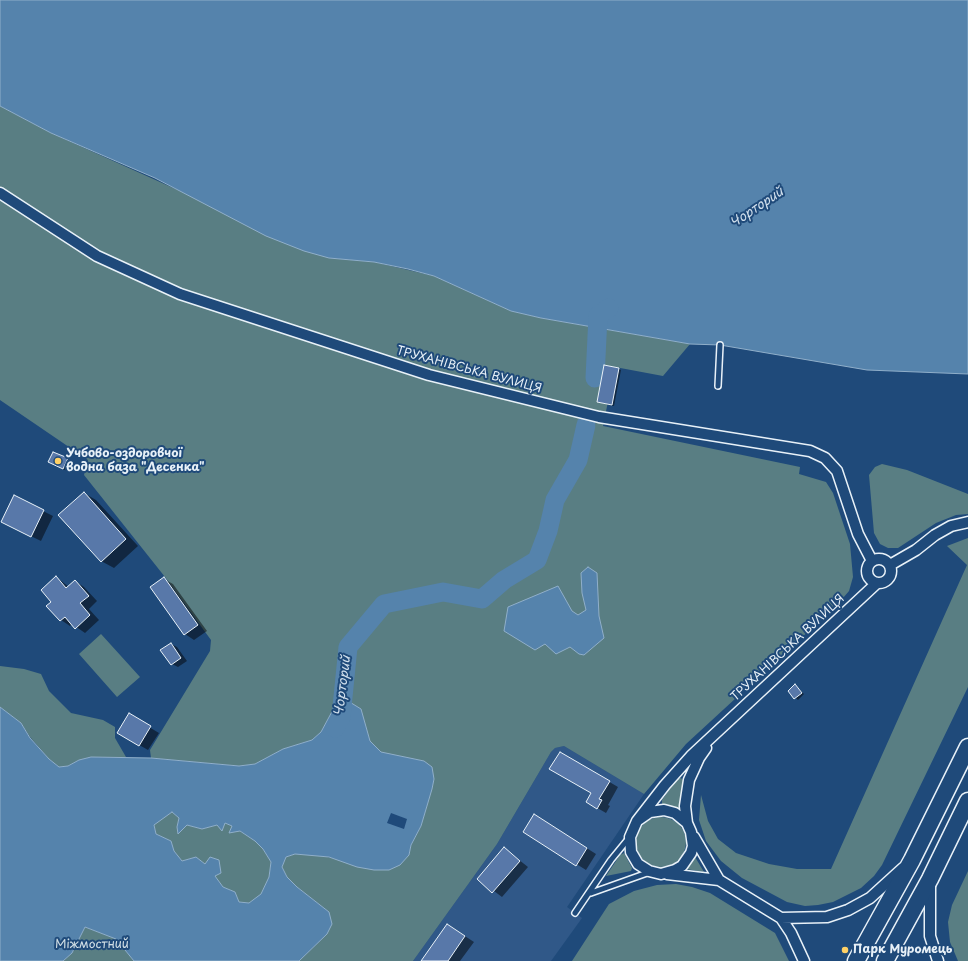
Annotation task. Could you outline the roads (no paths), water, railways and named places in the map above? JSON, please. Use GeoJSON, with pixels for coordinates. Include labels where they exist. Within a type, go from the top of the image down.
{"type":"FeatureCollection","features":[{"type":"Feature","properties":{"kind":"main road"},"geometry":{"type":"LineString","coordinates":[[856,961],[912,860],[968,747]]}},
{"type":"Feature","properties":{"kind":"main road"},"geometry":{"type":"LineString","coordinates":[[885,961],[930,879],[968,801]]}},
{"type":"Feature","properties":{"kind":"street","name":"ТРУХАНІВСЬКА ВУЛИЦЯ"},"geometry":{"type":"LineString","coordinates":[[0,193],[97,256],[180,294],[429,375],[599,417],[810,451],[825,458],[837,471],[858,534],[872,561]]}},
{"type":"Feature","properties":{"kind":"street"},"geometry":{"type":"LineString","coordinates":[[890,565],[916,550],[935,535],[951,526],[968,522]]}},
{"type":"Feature","properties":{"kind":"street"},"geometry":{"type":"LineString","coordinates":[[882,559],[890,565],[892,572],[890,578],[884,583],[877,583],[871,580],[867,574],[868,567],[872,561],[882,559]]}},
{"type":"Feature","properties":{"kind":"street","name":"ТРУХАНІВСЬКА ВУЛИЦЯ"},"geometry":{"type":"LineString","coordinates":[[637,821],[665,785],[717,732],[877,583]]}},
{"type":"Feature","properties":{"kind":"street","name":"ТРУХАНІВСЬКА ВУЛИЦЯ"},"geometry":{"type":"LineString","coordinates":[[717,732],[699,758],[689,780],[685,806],[689,827],[719,880]]}},
{"type":"Feature","properties":{"kind":"street"},"geometry":{"type":"LineString","coordinates":[[664,810],[675,813],[689,827],[693,846],[691,853],[682,866],[675,870],[656,873],[638,864],[631,852],[630,837],[637,821],[650,812],[664,810]]}},
{"type":"Feature","properties":{"kind":"street"},"geometry":{"type":"LineString","coordinates":[[781,918],[827,917],[848,910],[870,898],[912,860]]}},
{"type":"Feature","properties":{"kind":"street","name":"ТРУХАНІВСЬКА ВУЛИЦЯ"},"geometry":{"type":"LineString","coordinates":[[656,873],[719,880],[781,918],[791,933],[804,961]]}},
{"type":"Feature","properties":{"kind":"street"},"geometry":{"type":"LineString","coordinates":[[930,879],[930,936],[938,961]]}},
{"type":"Feature","properties":{"kind":"lane"},"geometry":{"type":"LineString","coordinates":[[718,386],[720,345]]}},
{"type":"Feature","properties":{"kind":"lane"},"geometry":{"type":"LineString","coordinates":[[575,913],[611,860],[630,837]]}},
{"type":"Feature","properties":{"kind":"lane"},"geometry":{"type":"LineString","coordinates":[[590,892],[656,873]]}},
{"type":"Feature","properties":{"kind":"water"},"geometry":{"type":"Polygon","coordinates":[[[0,0],[968,0],[968,374],[867,370],[720,345],[690,344],[541,318],[511,311],[434,276],[374,262],[329,258],[304,251],[266,236],[155,178],[51,133],[0,106],[0,0]]]}},
{"type":"Feature","properties":{"kind":"water"},"geometry":{"type":"Polygon","coordinates":[[[588,567],[597,573],[599,616],[604,638],[584,655],[579,654],[570,647],[556,654],[545,644],[535,650],[504,631],[508,607],[558,586],[572,611],[578,615],[586,610],[582,593],[581,573],[588,567]]]}},
{"type":"Feature","properties":{"kind":"water"},"geometry":{"type":"Polygon","coordinates":[[[348,701],[361,709],[370,741],[381,752],[424,761],[432,767],[434,779],[421,826],[411,845],[409,855],[400,865],[389,870],[374,870],[357,867],[329,857],[295,854],[286,857],[282,867],[287,877],[297,887],[329,912],[332,924],[327,934],[299,961],[134,961],[116,939],[85,927],[72,953],[63,961],[0,961],[0,707],[21,723],[30,738],[49,759],[59,767],[68,766],[79,760],[91,757],[151,758],[239,766],[255,764],[283,749],[312,740],[321,732],[335,706],[348,701]],[[172,812],[154,825],[156,834],[171,841],[174,851],[182,861],[196,857],[205,864],[210,857],[219,860],[221,873],[215,876],[223,887],[235,892],[239,902],[249,903],[261,894],[269,877],[271,862],[263,849],[255,841],[240,831],[229,833],[232,826],[225,823],[222,831],[217,825],[202,829],[187,825],[178,834],[177,827],[179,818],[172,812]]]}},
{"type":"Feature","properties":{"kind":"waterway","name":"Чорторий"},"geometry":{"type":"LineString","coordinates":[[595,378],[598,316],[609,308]]}},
{"type":"Feature","properties":{"kind":"waterway","name":"Чорторий"},"geometry":{"type":"LineString","coordinates":[[335,728],[341,717],[348,647],[384,604],[443,592],[482,599],[504,580],[537,560],[548,531],[555,500],[578,460],[586,425]]}},
{"type":"Feature","properties":{"kind":"place","name":"Учбово-оздоровчої водна база \"Десенка\""},"geometry":{"type":"Point","coordinates":[58,461]}},
{"type":"Feature","properties":{"kind":"place","name":"Парк Муромець"},"geometry":{"type":"Point","coordinates":[845,950]}},
{"type":"Feature","properties":{"kind":"park label","name":"Міжмостний"},"geometry":{"type":"Point","coordinates":[92,945]}}]}
